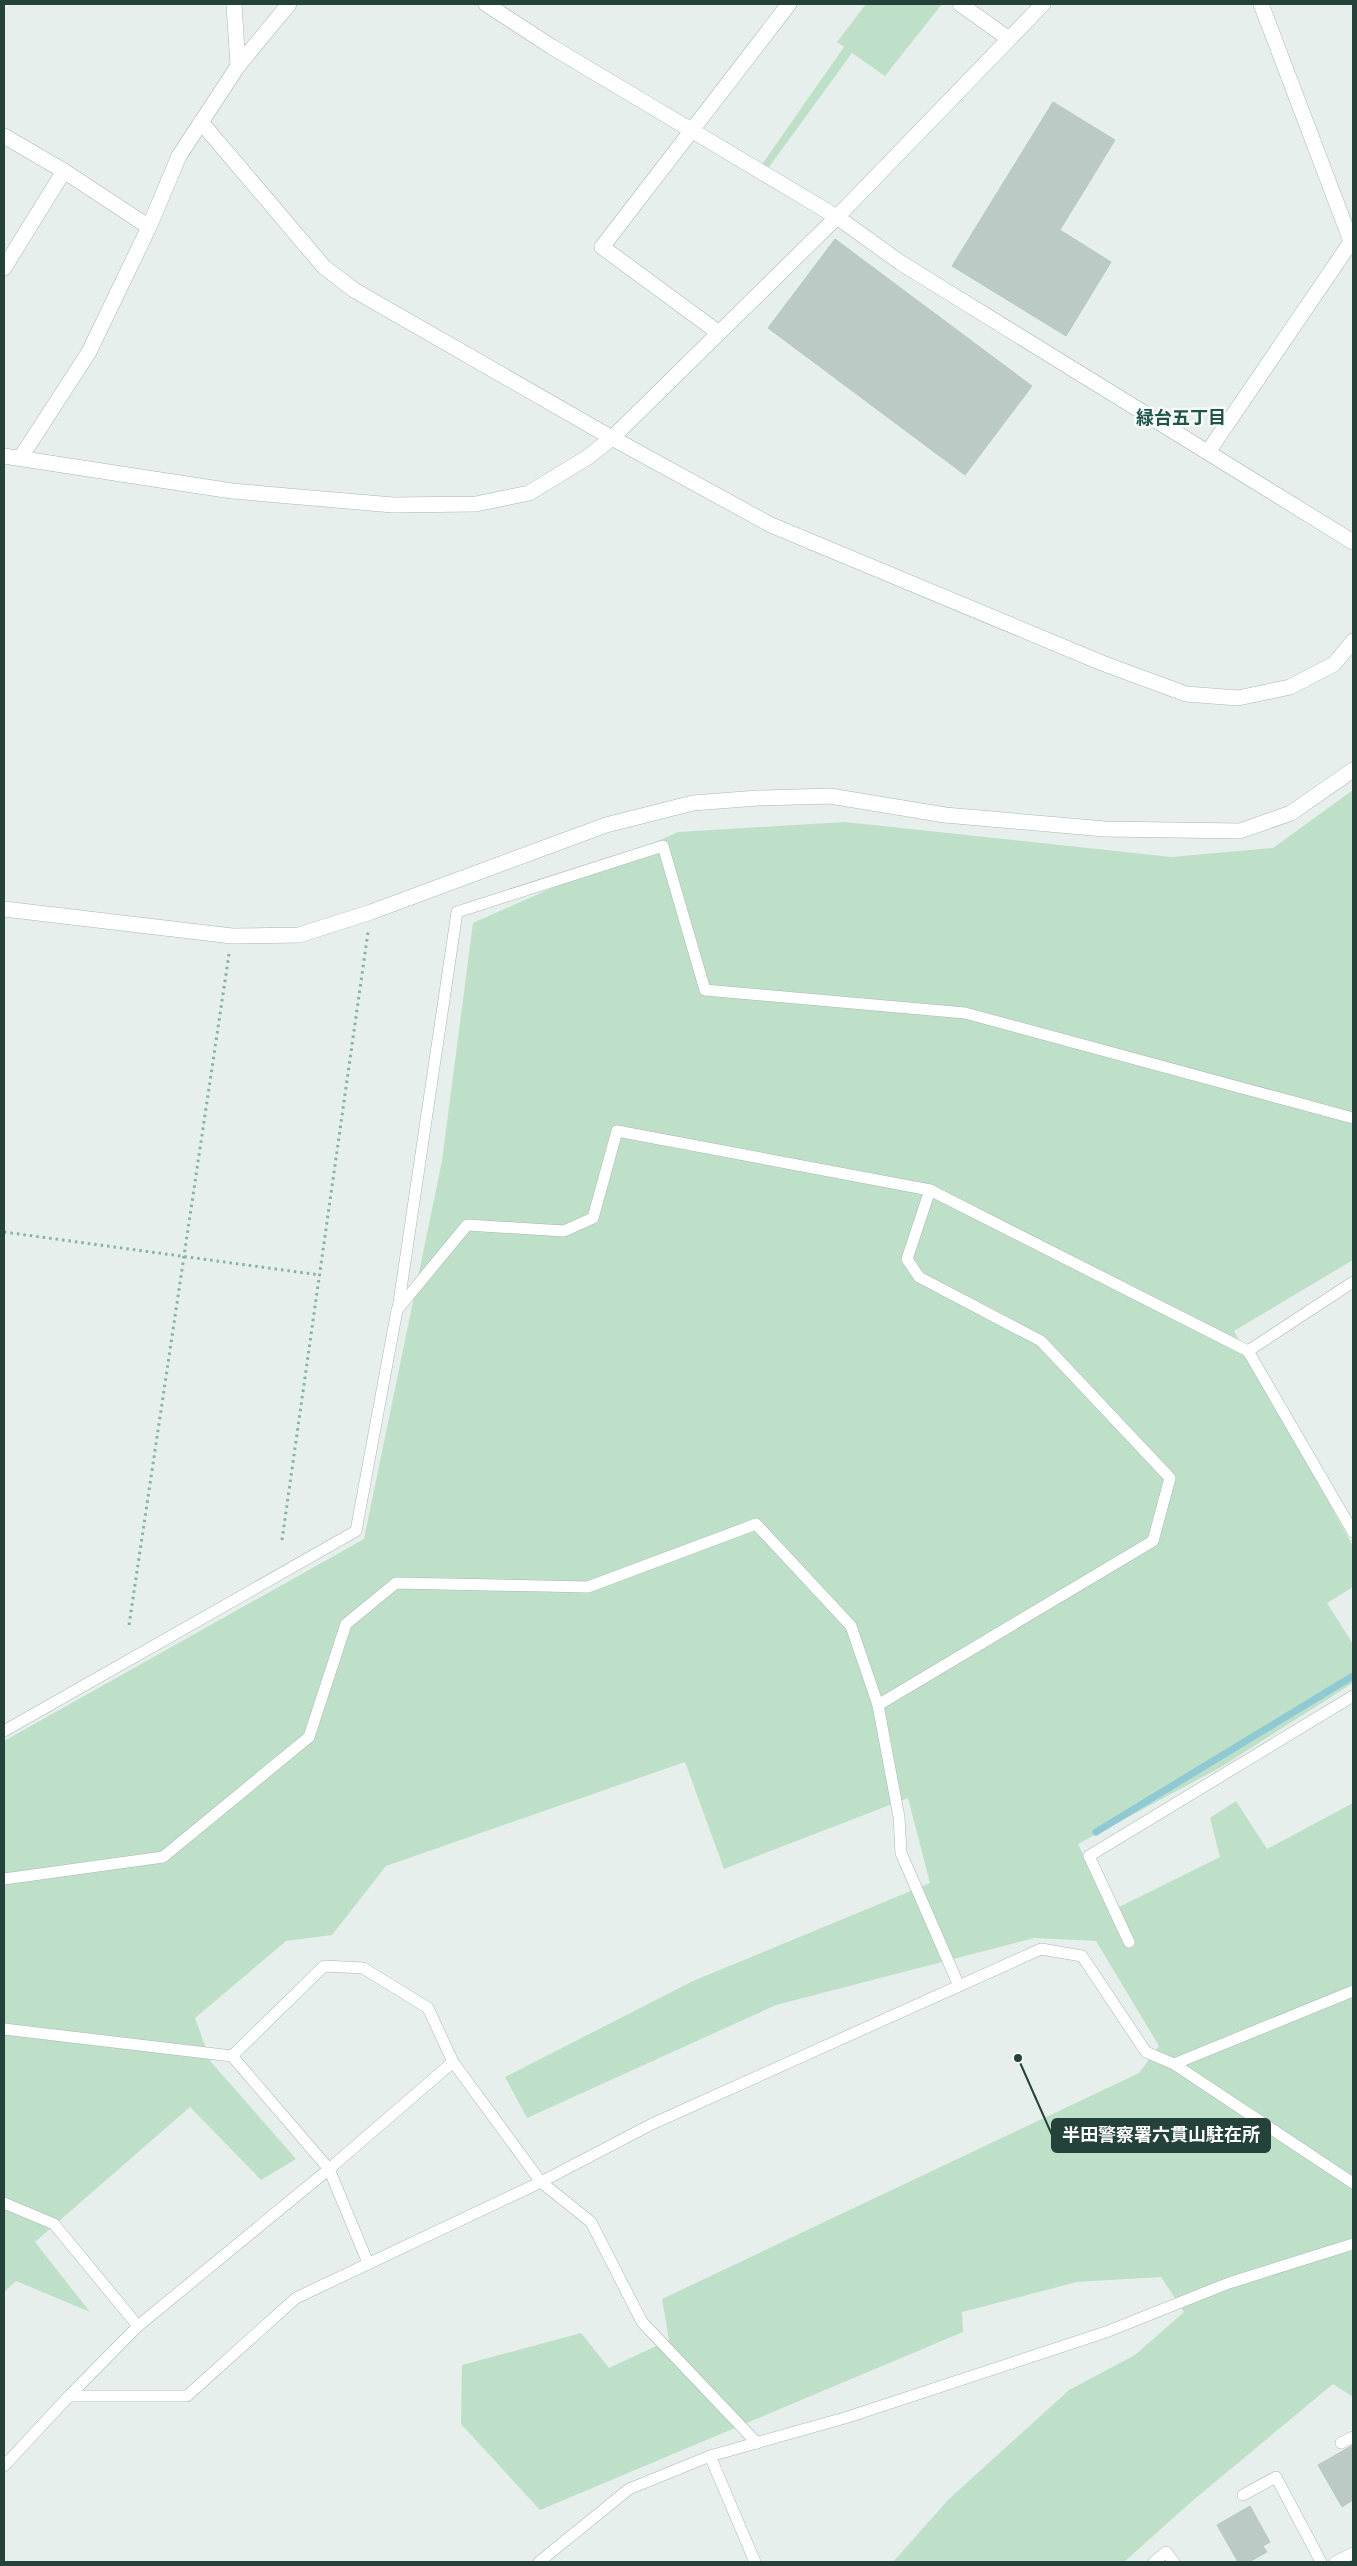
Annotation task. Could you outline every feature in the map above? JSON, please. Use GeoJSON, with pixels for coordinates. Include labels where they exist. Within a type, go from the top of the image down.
{"type":"FeatureCollection","features":[{"type":"Feature","properties":{"kind":"street"},"geometry":{"type":"LineString","coordinates":[[234,4],[238,66]]}},
{"type":"Feature","properties":{"kind":"street"},"geometry":{"type":"LineString","coordinates":[[21,458],[89,352],[149,227],[179,156],[238,66],[289,4]]}},
{"type":"Feature","properties":{"kind":"street"},"geometry":{"type":"LineString","coordinates":[[486,4],[552,47],[837,217],[901,263],[1353,542]]}},
{"type":"Feature","properties":{"kind":"street"},"geometry":{"type":"LineString","coordinates":[[719,333],[602,246],[789,4]]}},
{"type":"Feature","properties":{"kind":"street"},"geometry":{"type":"LineString","coordinates":[[960,4],[1009,40]]}},
{"type":"Feature","properties":{"kind":"street"},"geometry":{"type":"LineString","coordinates":[[4,456],[232,491],[394,504],[476,504],[529,493],[588,457],[612,438],[837,217],[1044,4]]}},
{"type":"Feature","properties":{"kind":"street"},"geometry":{"type":"LineString","coordinates":[[1208,452],[1353,242],[1260,4]]}},
{"type":"Feature","properties":{"kind":"street"},"geometry":{"type":"LineString","coordinates":[[201,122],[324,267],[354,290],[612,438],[771,525],[1093,660],[1186,694],[1238,698],[1290,687],[1334,664],[1353,641]]}},
{"type":"Feature","properties":{"kind":"street"},"geometry":{"type":"LineString","coordinates":[[4,136],[64,171],[149,227]]}},
{"type":"Feature","properties":{"kind":"street"},"geometry":{"type":"LineString","coordinates":[[4,268],[64,171]]}},
{"type":"Feature","properties":{"kind":"street"},"geometry":{"type":"LineString","coordinates":[[4,909],[232,936],[299,935],[371,912],[606,825],[693,803],[758,798],[830,796],[944,814],[1105,829],[1240,831],[1291,812],[1353,770]]}},
{"type":"Feature","properties":{"kind":"lane"},"geometry":{"type":"LineString","coordinates":[[4,1731],[356,1531],[397,1310],[457,912],[663,846],[705,990],[965,1013],[1353,1118]]}},
{"type":"Feature","properties":{"kind":"lane"},"geometry":{"type":"LineString","coordinates":[[397,1310],[467,1225],[564,1231],[593,1218],[617,1131],[930,1190],[1248,1350],[1353,1532]]}},
{"type":"Feature","properties":{"kind":"lane"},"geometry":{"type":"LineString","coordinates":[[878,1705],[1154,1541],[1170,1478],[1041,1341],[919,1277],[907,1259],[930,1190]]}},
{"type":"Feature","properties":{"kind":"lane"},"geometry":{"type":"LineString","coordinates":[[1248,1350],[1353,1282]]}},
{"type":"Feature","properties":{"kind":"lane"},"geometry":{"type":"LineString","coordinates":[[4,1879],[163,1858],[308,1737],[346,1624],[396,1583],[588,1587],[756,1524],[851,1626],[878,1705],[899,1817],[901,1853],[959,1986]]}},
{"type":"Feature","properties":{"kind":"lane"},"geometry":{"type":"LineString","coordinates":[[1129,1942],[1089,1856],[1353,1696]]}},
{"type":"Feature","properties":{"kind":"lane"},"geometry":{"type":"LineString","coordinates":[[69,2396],[187,2396],[296,2298],[541,2182],[652,2124],[1041,1950],[1082,1956],[1146,2052],[1174,2064],[1353,2183]]}},
{"type":"Feature","properties":{"kind":"lane"},"geometry":{"type":"LineString","coordinates":[[232,2056],[324,1966],[363,1968],[428,2008],[453,2062],[541,2182],[591,2222],[642,2322],[757,2442]]}},
{"type":"Feature","properties":{"kind":"lane"},"geometry":{"type":"LineString","coordinates":[[1174,2064],[1353,1991]]}},
{"type":"Feature","properties":{"kind":"lane"},"geometry":{"type":"LineString","coordinates":[[4,2029],[232,2056],[329,2169],[368,2263]]}},
{"type":"Feature","properties":{"kind":"lane"},"geometry":{"type":"LineString","coordinates":[[4,2466],[138,2326],[329,2169],[453,2062]]}},
{"type":"Feature","properties":{"kind":"lane"},"geometry":{"type":"LineString","coordinates":[[4,2203],[54,2224],[138,2326]]}},
{"type":"Feature","properties":{"kind":"lane"},"geometry":{"type":"LineString","coordinates":[[539,2562],[629,2489],[710,2456],[848,2417],[1106,2332],[1229,2283],[1353,2244]]}},
{"type":"Feature","properties":{"kind":"lane"},"geometry":{"type":"LineString","coordinates":[[1341,2444],[1353,2437]]}},
{"type":"Feature","properties":{"kind":"lane"},"geometry":{"type":"LineString","coordinates":[[710,2456],[755,2562]]}},
{"type":"Feature","properties":{"kind":"lane"},"geometry":{"type":"LineString","coordinates":[[1243,2494],[1276,2477],[1321,2562]]}},
{"type":"Feature","properties":{"kind":"lane"},"geometry":{"type":"LineString","coordinates":[[1154,2562],[1166,2552],[1174,2562]]}},
{"type":"Feature","properties":{"kind":"lane"},"geometry":{"type":"LineString","coordinates":[[1335,2562],[1353,2553]]}},
{"type":"Feature","properties":{"kind":"path"},"geometry":{"type":"LineString","coordinates":[[282,1540],[371,912]]}},
{"type":"Feature","properties":{"kind":"path"},"geometry":{"type":"LineString","coordinates":[[129,1625],[232,936]]}},
{"type":"Feature","properties":{"kind":"path"},"geometry":{"type":"LineString","coordinates":[[4,1232],[320,1275]]}},
{"type":"Feature","properties":{"kind":"green space"},"geometry":{"type":"Polygon","coordinates":[[[866,4],[942,4],[885,76],[852,53],[764,174],[758,170],[844,47],[837,42],[866,4]]]}},
{"type":"Feature","properties":{"kind":"green space"},"geometry":{"type":"Polygon","coordinates":[[[1353,790],[1353,1260],[1234,1331],[1353,1546],[1353,1587],[1327,1603],[1353,1644],[1353,1683],[1221,1767],[1078,1844],[1111,1911],[1220,1857],[1210,1818],[1236,1801],[1267,1849],[1353,1803],[1353,2397],[1333,2384],[1191,2502],[1124,2562],[893,2562],[948,2500],[1069,2390],[1135,2355],[1184,2312],[1161,2277],[1077,2282],[962,2312],[963,2332],[540,2510],[461,2424],[462,2365],[581,2333],[609,2368],[669,2340],[662,2299],[1139,2073],[1159,2046],[1096,1941],[1034,1938],[776,2005],[527,2118],[505,2077],[693,1981],[930,1883],[908,1798],[724,1869],[685,1762],[386,1866],[332,1935],[286,1941],[195,2018],[211,2062],[296,2159],[261,2180],[190,2107],[35,2242],[90,2312],[16,2281],[4,2292],[4,1741],[364,1539],[442,1161],[473,923],[678,832],[845,822],[1171,857],[1273,848],[1353,790]]]}},
{"type":"Feature","properties":{"kind":"building"},"geometry":{"type":"Polygon","coordinates":[[[1053,102],[1115,140],[1060,230],[1111,262],[1066,336],[952,266],[1053,102]]]}},
{"type":"Feature","properties":{"kind":"building"},"geometry":{"type":"Polygon","coordinates":[[[835,239],[1032,386],[965,475],[768,328],[835,239]]]}},
{"type":"Feature","properties":{"kind":"building"},"geometry":{"type":"Polygon","coordinates":[[[1353,2445],[1353,2500],[1342,2507],[1318,2465],[1353,2445]]]}},
{"type":"Feature","properties":{"kind":"building"},"geometry":{"type":"Polygon","coordinates":[[[1250,2506],[1270,2542],[1263,2546],[1267,2552],[1249,2562],[1238,2562],[1217,2525],[1250,2506]]]}},
{"type":"Feature","properties":{"kind":"waterway"},"geometry":{"type":"LineString","coordinates":[[1096,1832],[1353,1676]]}},
{"type":"Feature","properties":{"kind":"place","name":"半田警察署六貫山駐在所"},"geometry":{"type":"Point","coordinates":[1018,2058]}},
{"type":"Feature","properties":{"kind":"district","name":"緑台五丁目"},"geometry":{"type":"Point","coordinates":[1181,417]}}]}
